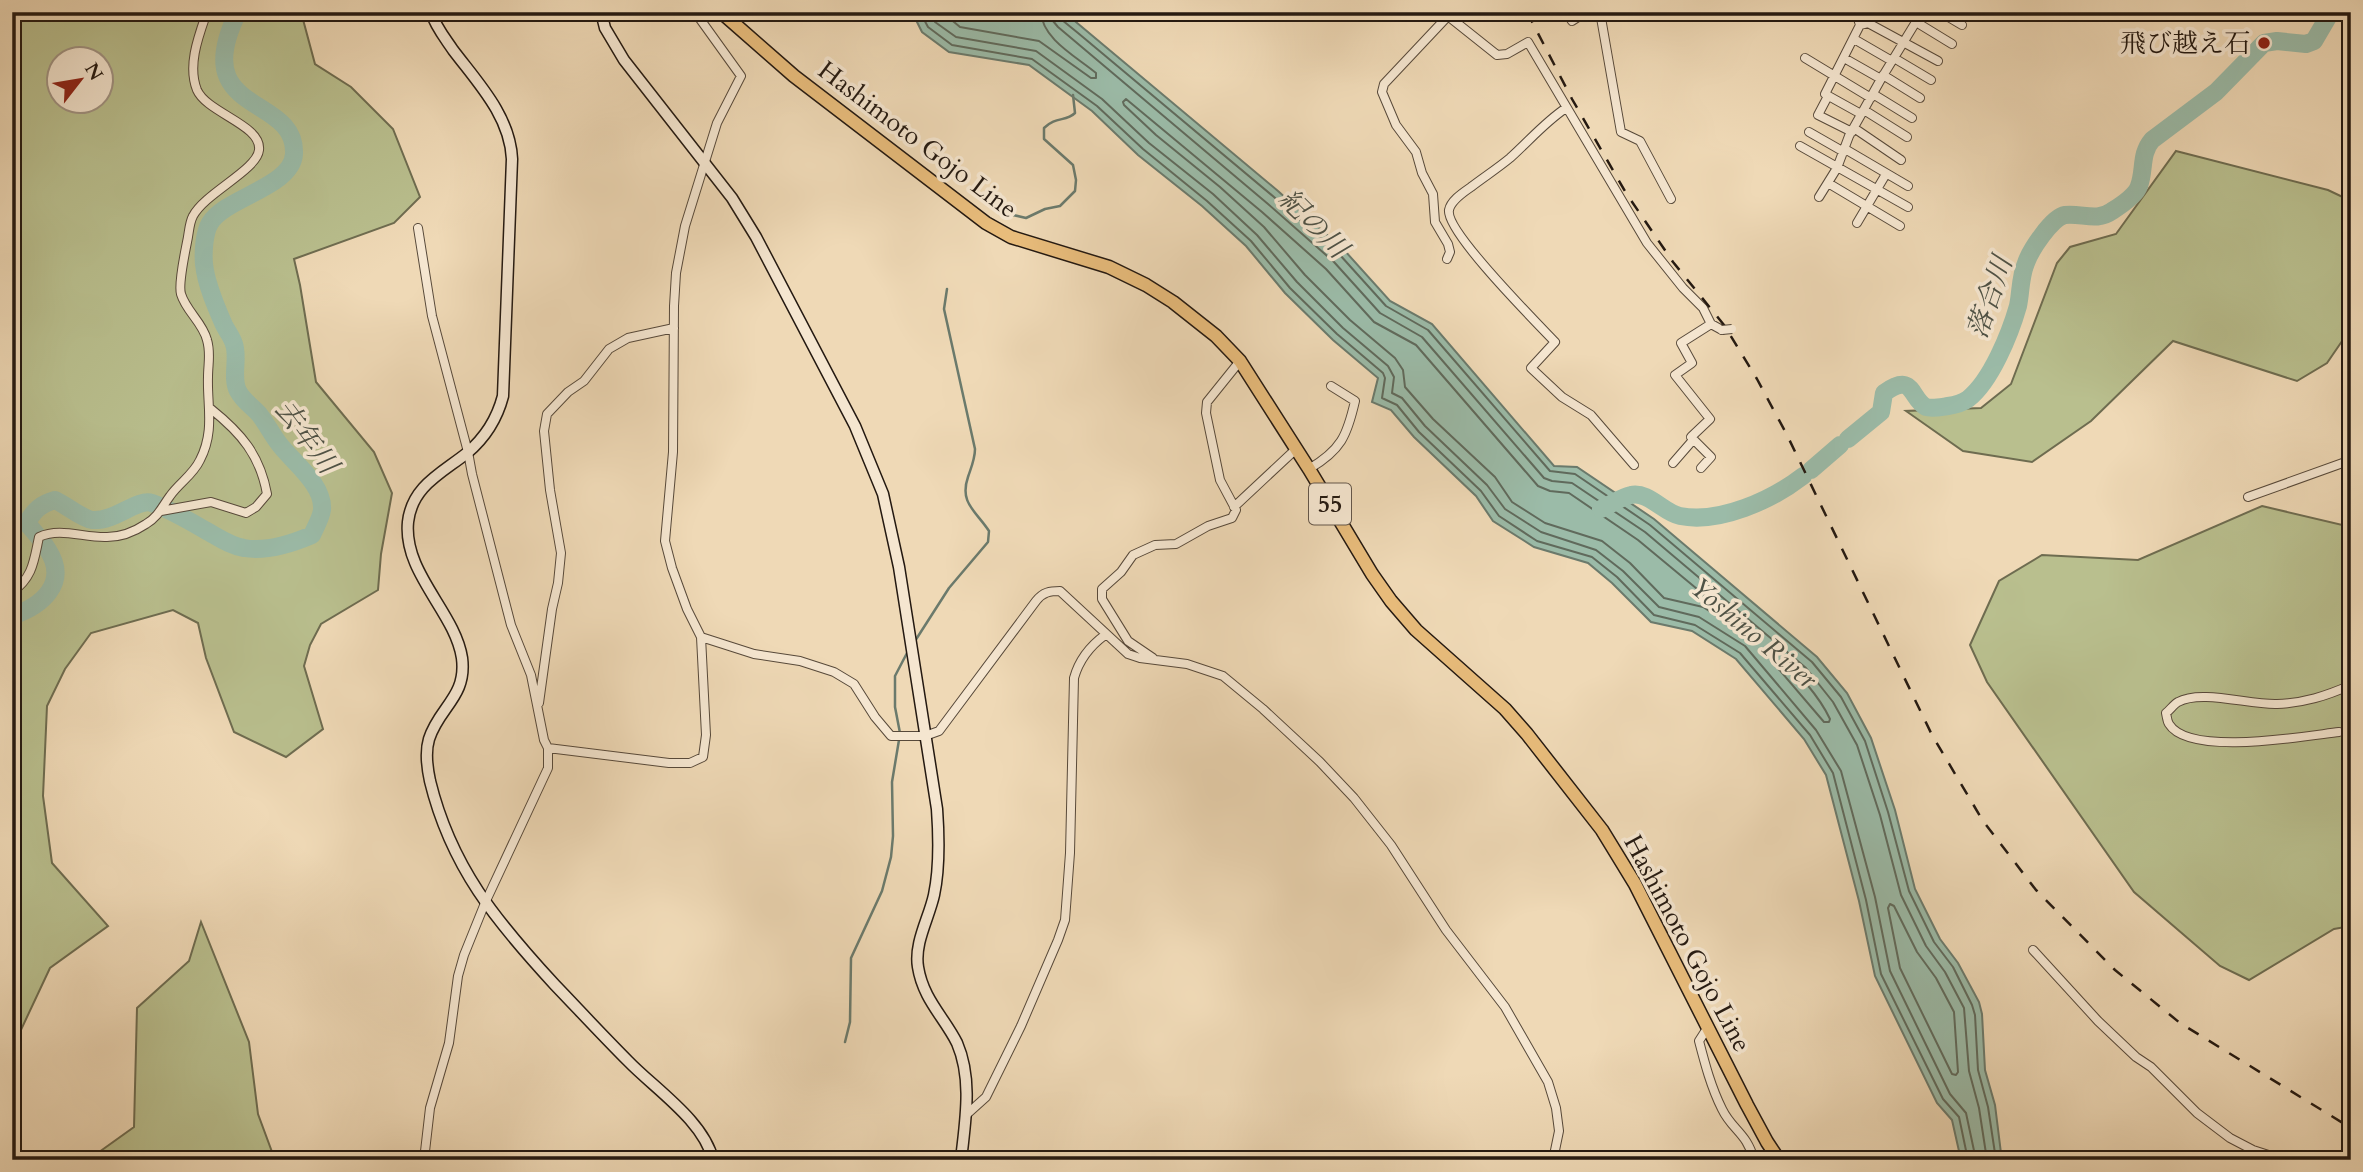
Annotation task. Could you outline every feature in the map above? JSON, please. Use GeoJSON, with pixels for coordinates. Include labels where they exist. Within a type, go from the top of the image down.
{"type":"FeatureCollection","features":[{"type":"Feature","properties":{"kind":"main road","name":"Hashimoto Gojo Line"},"geometry":{"type":"LineString","coordinates":[[721,12],[794,76],[986,223],[1011,237],[1110,267],[1146,285],[1173,302],[1216,336],[1240,361],[1372,575],[1391,601],[1416,630],[1505,709],[1602,830],[1635,884],[1757,1124],[1779,1160]]}},
{"type":"Feature","properties":{"kind":"street"},"geometry":{"type":"LineString","coordinates":[[12,592],[26,581],[32,569],[39,537],[51,532],[122,536],[148,523],[161,511],[201,458],[210,426],[211,409],[207,378],[207,337],[180,293],[192,218],[208,197],[256,159],[259,150],[258,141],[250,131],[202,99],[196,88],[193,70],[197,44],[207,12]]}},
{"type":"Feature","properties":{"kind":"street"},"geometry":{"type":"LineString","coordinates":[[431,12],[444,37],[503,118],[512,144],[503,396],[490,428],[468,452],[428,482],[418,493],[412,506],[408,532],[413,557],[456,639],[463,669],[461,685],[430,737],[427,750],[430,781],[454,852],[485,903],[508,934],[590,1022],[692,1122],[708,1144],[713,1160]]}},
{"type":"Feature","properties":{"kind":"street"},"geometry":{"type":"LineString","coordinates":[[601,12],[605,29],[624,60],[706,163],[756,237],[855,426],[883,494],[899,567],[940,841],[935,893],[920,943],[918,965],[932,1007],[956,1042],[963,1062],[967,1086],[961,1160]]}},
{"type":"Feature","properties":{"kind":"street"},"geometry":{"type":"LineString","coordinates":[[548,748],[669,764],[690,763],[703,757],[706,735],[701,638],[687,609],[665,541],[673,452],[676,273],[685,226],[717,123],[741,76],[695,12]]}},
{"type":"Feature","properties":{"kind":"street"},"geometry":{"type":"LineString","coordinates":[[1566,12],[1572,21],[1586,12]]}},
{"type":"Feature","properties":{"kind":"street"},"geometry":{"type":"LineString","coordinates":[[1600,12],[1621,132],[1640,141],[1671,199]]}},
{"type":"Feature","properties":{"kind":"street"},"geometry":{"type":"LineString","coordinates":[[1856,12],[1860,25],[1825,94],[1907,137]]}},
{"type":"Feature","properties":{"kind":"street"},"geometry":{"type":"LineString","coordinates":[[1819,197],[1837,168],[1853,130],[1882,77],[1922,12]]}},
{"type":"Feature","properties":{"kind":"street"},"geometry":{"type":"LineString","coordinates":[[1940,12],[1962,25]]}},
{"type":"Feature","properties":{"kind":"street"},"geometry":{"type":"LineString","coordinates":[[1447,259],[1450,252],[1435,222],[1433,194],[1422,173],[1416,152],[1396,125],[1382,92],[1384,83],[1445,14],[1497,55],[1507,54],[1528,42],[1647,243],[1703,308],[1715,328],[1736,331]]}},
{"type":"Feature","properties":{"kind":"street"},"geometry":{"type":"LineString","coordinates":[[1916,22],[1952,44]]}},
{"type":"Feature","properties":{"kind":"street"},"geometry":{"type":"LineString","coordinates":[[1860,25],[1868,23],[1938,61]]}},
{"type":"Feature","properties":{"kind":"street"},"geometry":{"type":"LineString","coordinates":[[1854,38],[1931,80]]}},
{"type":"Feature","properties":{"kind":"street"},"geometry":{"type":"LineString","coordinates":[[1805,58],[1912,118]]}},
{"type":"Feature","properties":{"kind":"street"},"geometry":{"type":"LineString","coordinates":[[1844,58],[1920,98]]}},
{"type":"Feature","properties":{"kind":"street"},"geometry":{"type":"LineString","coordinates":[[1828,96],[1818,115],[1853,130],[1901,160]]}},
{"type":"Feature","properties":{"kind":"street"},"geometry":{"type":"LineString","coordinates":[[1566,108],[1552,117],[1509,159],[1463,193],[1448,211],[1464,240],[1555,342],[1531,368],[1562,397],[1591,415],[1634,464]]}},
{"type":"Feature","properties":{"kind":"street"},"geometry":{"type":"LineString","coordinates":[[1809,132],[1908,186]]}},
{"type":"Feature","properties":{"kind":"street"},"geometry":{"type":"LineString","coordinates":[[1800,146],[1908,207]]}},
{"type":"Feature","properties":{"kind":"street"},"geometry":{"type":"LineString","coordinates":[[1857,223],[1886,174]]}},
{"type":"Feature","properties":{"kind":"street"},"geometry":{"type":"LineString","coordinates":[[1828,183],[1900,226]]}},
{"type":"Feature","properties":{"kind":"street"},"geometry":{"type":"LineString","coordinates":[[418,228],[432,316],[511,625],[531,675],[548,748],[548,768],[485,903],[458,976],[449,1043],[430,1108],[424,1160]]}},
{"type":"Feature","properties":{"kind":"street"},"geometry":{"type":"LineString","coordinates":[[1673,463],[1693,440],[1691,438],[1710,419],[1675,375],[1692,363],[1681,343],[1711,324]]}},
{"type":"Feature","properties":{"kind":"street"},"geometry":{"type":"LineString","coordinates":[[538,709],[561,553],[550,490],[544,431],[547,414],[568,392],[584,381],[609,349],[628,338],[674,328]]}},
{"type":"Feature","properties":{"kind":"street"},"geometry":{"type":"LineString","coordinates":[[1156,660],[1128,641],[1102,599],[1102,589],[1122,572],[1133,555],[1155,545],[1176,544],[1208,526],[1232,517],[1236,510],[1220,481],[1206,413],[1207,402],[1240,361]]}},
{"type":"Feature","properties":{"kind":"street"},"geometry":{"type":"LineString","coordinates":[[1309,469],[1327,458],[1348,433],[1355,401],[1331,386]]}},
{"type":"Feature","properties":{"kind":"street"},"geometry":{"type":"LineString","coordinates":[[161,511],[211,502],[246,513],[256,507],[267,494],[264,477],[250,446],[234,427],[211,409]]}},
{"type":"Feature","properties":{"kind":"street"},"geometry":{"type":"LineString","coordinates":[[1693,440],[1711,457],[1701,468]]}},
{"type":"Feature","properties":{"kind":"street"},"geometry":{"type":"LineString","coordinates":[[1234,507],[1296,449]]}},
{"type":"Feature","properties":{"kind":"street"},"geometry":{"type":"LineString","coordinates":[[2248,497],[2351,460]]}},
{"type":"Feature","properties":{"kind":"street"},"geometry":{"type":"LineString","coordinates":[[701,638],[754,654],[800,661],[834,672],[854,684],[891,736],[925,736],[939,731],[1042,594],[1060,590],[1128,654],[1187,664],[1223,676],[1244,691],[1282,726],[1354,798],[1391,845],[1446,930],[1505,1007],[1548,1082],[1556,1108],[1559,1131],[1553,1160]]}},
{"type":"Feature","properties":{"kind":"street"},"geometry":{"type":"LineString","coordinates":[[966,1115],[986,1097],[1021,1026],[1065,920],[1070,853],[1074,678],[1086,653],[1105,635]]}},
{"type":"Feature","properties":{"kind":"street"},"geometry":{"type":"LineString","coordinates":[[2339,732],[2242,743],[2222,742],[2191,738],[2179,732],[2169,725],[2166,713],[2178,702],[2208,696],[2247,703],[2307,702],[2351,685]]}},
{"type":"Feature","properties":{"kind":"street"},"geometry":{"type":"LineString","coordinates":[[2032,950],[2098,1021],[2136,1057],[2151,1067],[2197,1113],[2230,1138],[2253,1150],[2284,1160]]}},
{"type":"Feature","properties":{"kind":"street"},"geometry":{"type":"LineString","coordinates":[[1708,1027],[1699,1041],[1708,1078],[1723,1112],[1746,1138],[1754,1160]]}},
{"type":"Feature","properties":{"kind":"shaded area"},"geometry":{"type":"Polygon","coordinates":[[[12,12],[301,12],[315,64],[351,87],[393,129],[420,197],[394,223],[294,259],[316,382],[374,452],[392,493],[381,554],[378,590],[321,624],[310,645],[304,666],[323,729],[286,757],[234,732],[206,658],[198,623],[173,610],[91,633],[65,669],[47,706],[43,796],[52,863],[108,926],[50,968],[12,1049],[12,12]]]}},
{"type":"Feature","properties":{"kind":"shaded area"},"geometry":{"type":"Polygon","coordinates":[[[2176,151],[2328,190],[2351,201],[2351,328],[2327,363],[2297,381],[2173,341],[2091,421],[2032,462],[1963,451],[1906,411],[1981,408],[2011,384],[2057,263],[2070,247],[2116,234],[2176,151]]]}},
{"type":"Feature","properties":{"kind":"shaded area"},"geometry":{"type":"Polygon","coordinates":[[[2262,506],[2351,527],[2351,926],[2334,929],[2249,980],[2220,966],[2134,892],[1987,682],[1970,645],[1999,581],[2042,555],[2138,560],[2262,506]]]}},
{"type":"Feature","properties":{"kind":"shaded area"},"geometry":{"type":"Polygon","coordinates":[[[201,922],[249,1042],[258,1114],[275,1160],[88,1160],[134,1127],[137,1008],[189,961],[201,922]]]}},
{"type":"Feature","properties":{"kind":"water","name":"Yoshino River"},"geometry":{"type":"Polygon","coordinates":[[[912,12],[1064,12],[1278,191],[1345,251],[1390,301],[1432,324],[1554,466],[1577,467],[1654,519],[1817,657],[1847,693],[1871,738],[1895,810],[1915,889],[1940,939],[1958,963],[1979,1002],[1985,1070],[1995,1105],[2004,1160],[1961,1160],[1952,1120],[1937,1103],[1875,976],[1859,901],[1826,775],[1804,739],[1736,659],[1692,631],[1651,622],[1588,563],[1534,547],[1493,521],[1476,496],[1414,437],[1391,410],[1372,402],[1378,378],[1333,340],[1285,293],[1246,246],[1202,206],[1138,155],[1092,111],[1029,65],[949,52],[922,32],[912,12]]]}},
{"type":"Feature","properties":{"kind":"waterway","name":"去年川"},"geometry":{"type":"LineString","coordinates":[[12,616],[42,599],[54,583],[54,562],[27,523],[38,508],[55,500],[92,520],[101,520],[146,502],[152,503],[229,543],[253,549],[279,546],[312,535],[320,516],[321,501],[313,483],[238,391],[234,344],[215,303],[205,272],[204,243],[210,223],[218,214],[282,175],[294,154],[290,135],[279,121],[234,87],[225,70],[226,46],[238,12]]}},
{"type":"Feature","properties":{"kind":"waterway","name":"落合川"},"geometry":{"type":"LineString","coordinates":[[1848,439],[1881,412],[1884,393],[1894,387],[1906,386],[1928,408],[1956,405],[1968,399],[1984,381],[1999,356],[2018,306],[2026,263],[2048,228],[2065,215],[2101,216],[2123,203],[2139,186],[2144,156],[2152,140],[2216,92],[2264,43],[2277,41],[2306,44],[2314,41],[2331,12]]}},
{"type":"Feature","properties":{"kind":"waterway"},"geometry":{"type":"LineString","coordinates":[[1005,213],[1026,218],[1045,209],[1060,206],[1075,191],[1073,165],[1044,139],[1044,128],[1048,124],[1075,113],[1073,95]]}},
{"type":"Feature","properties":{"kind":"waterway"},"geometry":{"type":"LineString","coordinates":[[915,641],[949,588],[988,542],[989,531],[970,506],[966,494],[975,449],[944,309],[947,289]]}},
{"type":"Feature","properties":{"kind":"waterway","name":"落合川"},"geometry":{"type":"LineString","coordinates":[[1811,470],[1840,445]]}},
{"type":"Feature","properties":{"kind":"waterway","name":"落合川"},"geometry":{"type":"LineString","coordinates":[[1601,509],[1623,497],[1637,495],[1644,496],[1680,516],[1711,516],[1761,501],[1803,476]]}},
{"type":"Feature","properties":{"kind":"waterway"},"geometry":{"type":"LineString","coordinates":[[900,733],[895,707],[895,676],[907,653]]}},
{"type":"Feature","properties":{"kind":"waterway"},"geometry":{"type":"LineString","coordinates":[[845,1042],[850,1022],[851,958],[882,891],[891,857],[892,782],[899,740]]}},
{"type":"Feature","properties":{"kind":"railway"},"geometry":{"type":"LineString","coordinates":[[1527,12],[1572,99],[1626,193],[1673,262],[1724,325],[1757,379],[1787,435],[1932,735],[1983,821],[2036,890],[2115,970],[2180,1023],[2351,1128]]}},
{"type":"Feature","properties":{"kind":"place","name":"飛び越え石"},"geometry":{"type":"Point","coordinates":[2264,43]}},
{"type":"Feature","properties":{"kind":"water label","name":"紀の川"},"geometry":{"type":"Point","coordinates":[1314,223]}}]}
